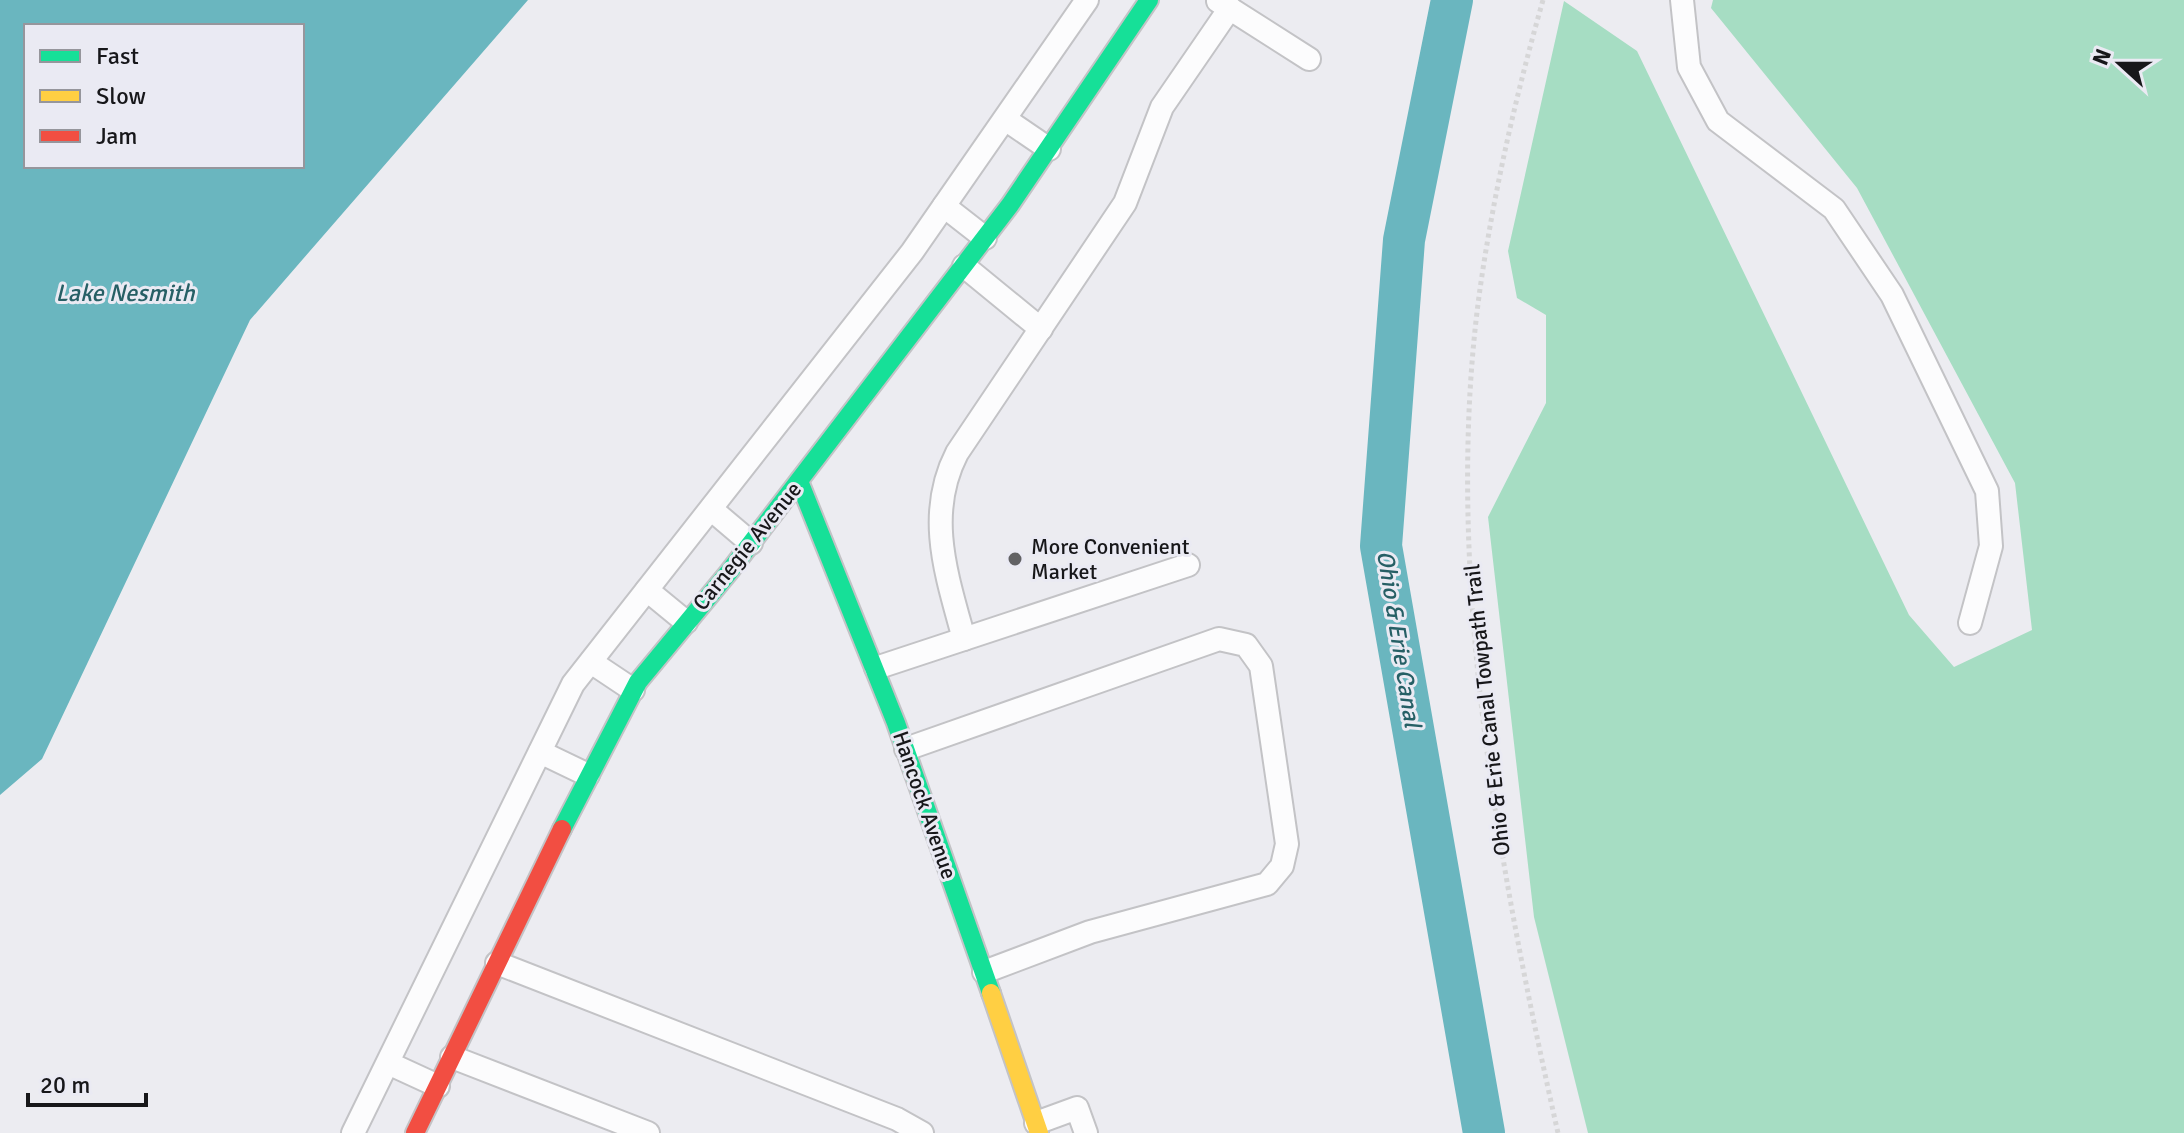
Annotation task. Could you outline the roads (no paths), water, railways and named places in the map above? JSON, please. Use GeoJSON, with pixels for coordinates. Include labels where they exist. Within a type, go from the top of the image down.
{"type":"FeatureCollection","features":[{"type":"Feature","properties":{"kind":"street","name":"Carnegie Avenue"},"geometry":{"type":"LineString","coordinates":[[415,1133],[588,775],[633,690],[655,657],[751,543],[985,238],[1149,0]]}},
{"type":"Feature","properties":{"kind":"street","name":"Hancock Avenue"},"geometry":{"type":"LineString","coordinates":[[799,481],[906,749],[1038,1128]]}},
{"type":"Feature","properties":{"kind":"lane"},"geometry":{"type":"LineString","coordinates":[[353,1133],[573,684],[944,206],[1087,0]]}},
{"type":"Feature","properties":{"kind":"lane"},"geometry":{"type":"LineString","coordinates":[[1682,0],[1689,67],[1718,121],[1834,209],[1892,295],[1987,491],[1991,546],[1970,623]]}},
{"type":"Feature","properties":{"kind":"lane"},"geometry":{"type":"LineString","coordinates":[[964,639],[943,561],[938,514],[945,475],[1125,203],[1162,107],[1223,4],[1309,59]]}},
{"type":"Feature","properties":{"kind":"lane"},"geometry":{"type":"LineString","coordinates":[[1005,119],[1049,149]]}},
{"type":"Feature","properties":{"kind":"lane"},"geometry":{"type":"LineString","coordinates":[[944,206],[985,238]]}},
{"type":"Feature","properties":{"kind":"lane"},"geometry":{"type":"LineString","coordinates":[[964,266],[1041,329]]}},
{"type":"Feature","properties":{"kind":"lane"},"geometry":{"type":"LineString","coordinates":[[711,509],[751,543]]}},
{"type":"Feature","properties":{"kind":"lane"},"geometry":{"type":"LineString","coordinates":[[876,668],[1188,565]]}},
{"type":"Feature","properties":{"kind":"lane"},"geometry":{"type":"LineString","coordinates":[[647,590],[686,622]]}},
{"type":"Feature","properties":{"kind":"lane"},"geometry":{"type":"LineString","coordinates":[[906,749],[1219,639],[1246,645],[1261,666],[1287,844],[1282,866],[1267,884],[1090,932],[984,972]]}},
{"type":"Feature","properties":{"kind":"lane"},"geometry":{"type":"LineString","coordinates":[[591,662],[633,690]]}},
{"type":"Feature","properties":{"kind":"lane"},"geometry":{"type":"LineString","coordinates":[[540,752],[588,775]]}},
{"type":"Feature","properties":{"kind":"lane"},"geometry":{"type":"LineString","coordinates":[[497,963],[897,1119],[922,1133]]}},
{"type":"Feature","properties":{"kind":"lane"},"geometry":{"type":"LineString","coordinates":[[452,1057],[648,1133]]}},
{"type":"Feature","properties":{"kind":"lane"},"geometry":{"type":"LineString","coordinates":[[388,1063],[438,1086]]}},
{"type":"Feature","properties":{"kind":"lane"},"geometry":{"type":"LineString","coordinates":[[1038,1128],[1077,1108],[1086,1133]]}},
{"type":"Feature","properties":{"kind":"water","name":"Lake Nesmith"},"geometry":{"type":"Polygon","coordinates":[[[0,0],[528,0],[250,320],[42,759],[0,795],[0,0]]]}},
{"type":"Feature","properties":{"kind":"waterway","name":"Ohio & Erie Canal"},"geometry":{"type":"LineString","coordinates":[[1452,0],[1404,240],[1381,546],[1484,1133]]}},
{"type":"Feature","properties":{"kind":"place","name":"More Convenient Market"},"geometry":{"type":"Point","coordinates":[1015,559]}}]}
